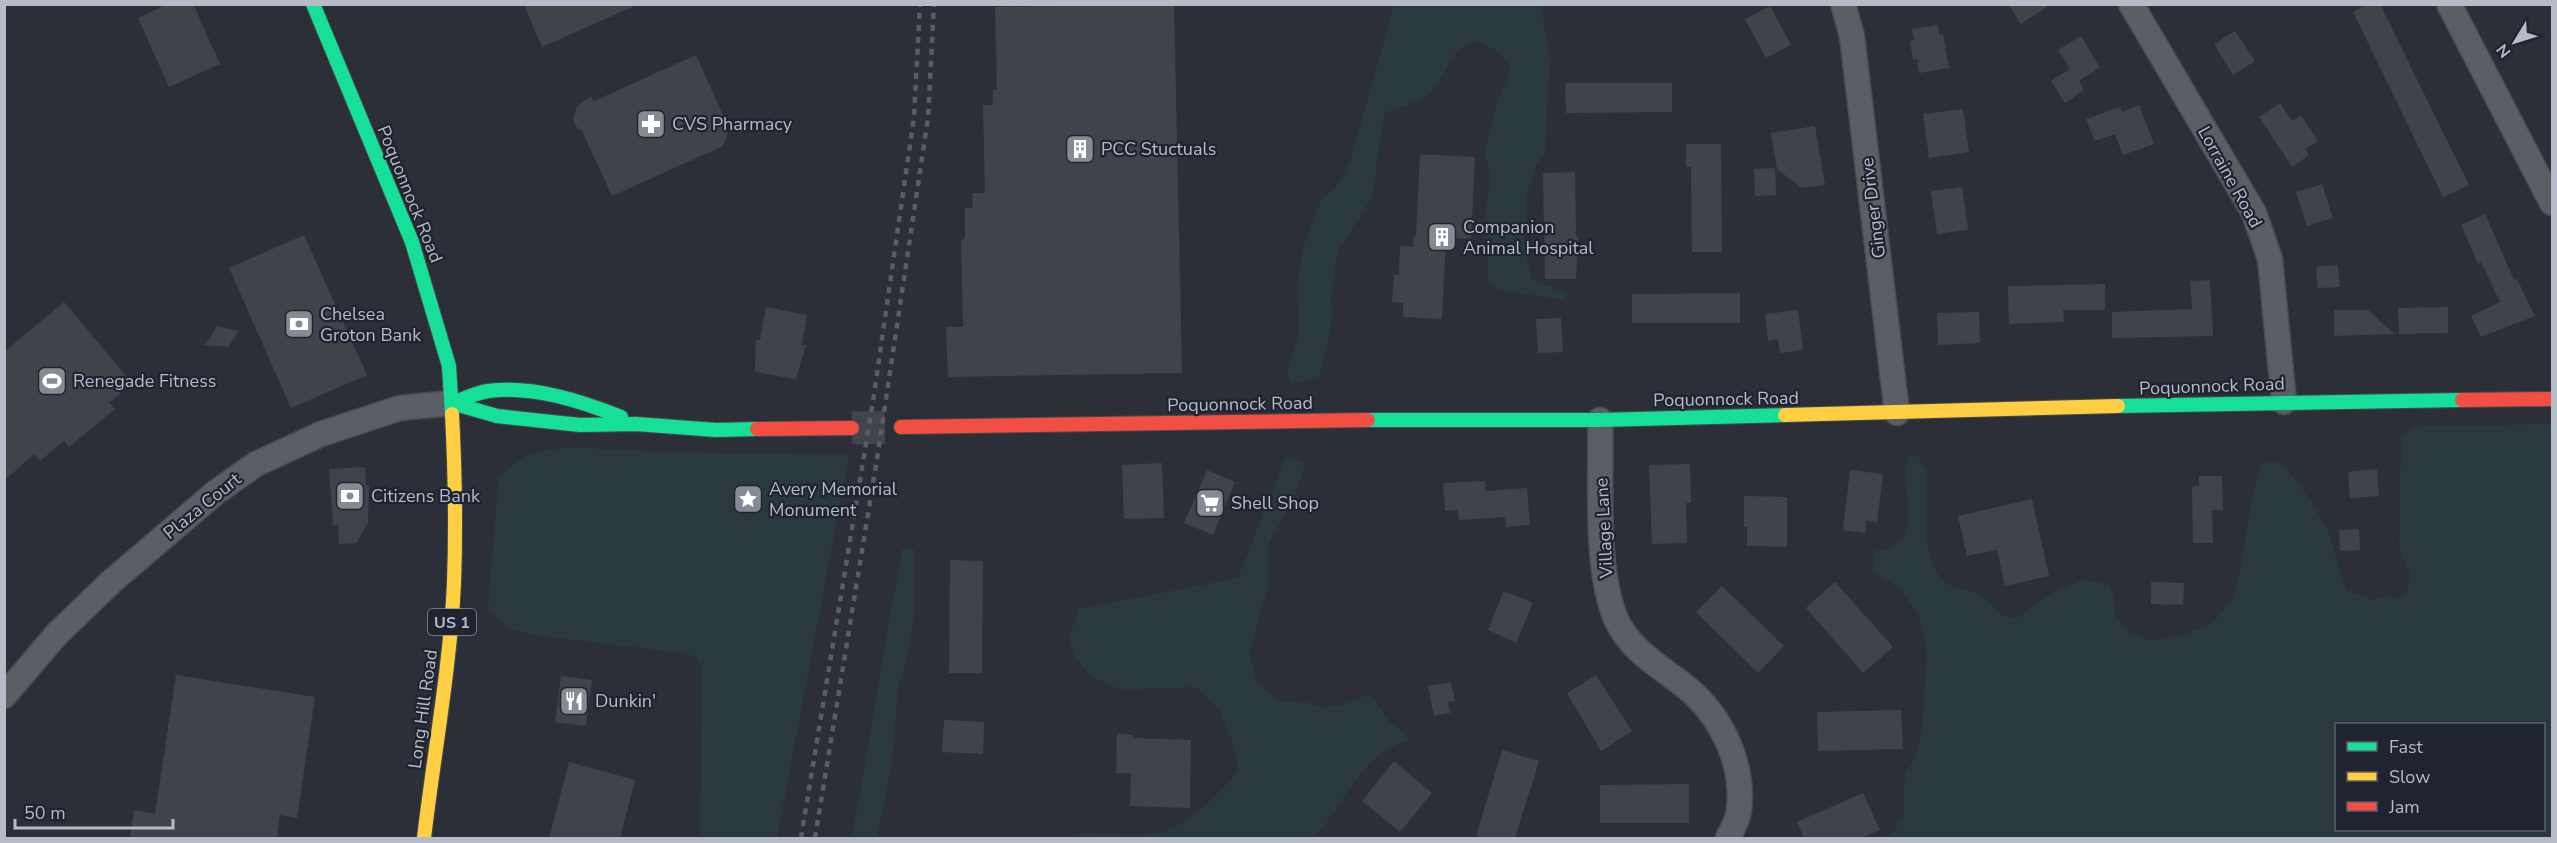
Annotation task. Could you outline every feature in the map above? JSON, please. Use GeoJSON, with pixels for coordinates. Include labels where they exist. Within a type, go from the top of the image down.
{"type":"FeatureCollection","features":[{"type":"Feature","properties":{"kind":"street","name":"Poquonnock Road"},"geometry":{"type":"LineString","coordinates":[[313,4],[412,242],[449,366],[452,404]]}},
{"type":"Feature","properties":{"kind":"street","name":"Ginger Drive"},"geometry":{"type":"LineString","coordinates":[[1843,4],[1852,36],[1897,413]]}},
{"type":"Feature","properties":{"kind":"street","name":"Lorraine Road"},"geometry":{"type":"LineString","coordinates":[[2131,4],[2254,213],[2270,259],[2284,402]]}},
{"type":"Feature","properties":{"kind":"street"},"geometry":{"type":"LineString","coordinates":[[2449,4],[2553,203]]}},
{"type":"Feature","properties":{"kind":"street"},"geometry":{"type":"LineString","coordinates":[[452,404],[487,391],[503,391],[581,402],[636,424]]}},
{"type":"Feature","properties":{"kind":"street","name":"Poquonnock Road"},"geometry":{"type":"LineString","coordinates":[[901,427],[1377,420],[1600,420],[2284,402],[2553,399]]}},
{"type":"Feature","properties":{"kind":"street"},"geometry":{"type":"LineString","coordinates":[[452,404],[500,416],[580,425],[636,424],[706,430],[852,428]]}},
{"type":"Feature","properties":{"kind":"street","name":"Plaza Court"},"geometry":{"type":"LineString","coordinates":[[4,696],[57,634],[111,582],[215,493],[256,464],[321,434],[400,408],[452,404]]}},
{"type":"Feature","properties":{"kind":"street","name":"Long Hill Road"},"geometry":{"type":"LineString","coordinates":[[424,838],[452,624],[456,538],[452,404]]}},
{"type":"Feature","properties":{"kind":"street","name":"Village Lane"},"geometry":{"type":"LineString","coordinates":[[1600,420],[1603,564],[1611,602],[1617,620],[1634,646],[1664,673],[1694,694],[1721,728],[1736,762],[1740,810],[1728,838]]}},
{"type":"Feature","properties":{"kind":"shaded area"},"geometry":{"type":"Polygon","coordinates":[[[1394,5],[1541,5],[1550,59],[1545,153],[1536,166],[1527,194],[1524,244],[1532,280],[1568,293],[1565,299],[1561,299],[1508,291],[1496,288],[1487,277],[1488,257],[1483,232],[1491,176],[1484,153],[1495,109],[1511,67],[1499,52],[1478,41],[1459,50],[1441,79],[1424,97],[1384,113],[1372,197],[1338,252],[1331,295],[1332,321],[1320,376],[1291,384],[1287,371],[1299,335],[1298,279],[1303,247],[1321,201],[1337,186],[1351,159],[1394,5]]]}},
{"type":"Feature","properties":{"kind":"shaded area"},"geometry":{"type":"Polygon","coordinates":[[[2552,424],[2552,838],[1889,838],[1903,817],[1905,774],[1915,757],[1922,732],[1927,654],[1924,632],[1916,611],[1898,586],[1872,572],[1874,551],[1891,547],[1902,539],[1907,528],[1906,470],[1908,457],[1916,454],[1926,469],[1927,544],[1940,578],[1954,588],[1975,592],[1990,602],[2001,615],[2017,618],[2052,593],[2082,580],[2108,584],[2113,594],[2116,618],[2128,631],[2152,641],[2186,634],[2213,623],[2235,596],[2257,475],[2262,464],[2269,462],[2282,465],[2289,472],[2318,513],[2327,529],[2341,576],[2348,591],[2374,600],[2386,596],[2395,599],[2407,593],[2410,575],[2399,549],[2401,435],[2421,426],[2552,424]]]}},
{"type":"Feature","properties":{"kind":"shaded area"},"geometry":{"type":"Polygon","coordinates":[[[570,447],[660,452],[849,455],[777,838],[700,838],[702,668],[697,657],[684,653],[540,636],[510,629],[488,610],[499,477],[531,454],[570,447]]]}},
{"type":"Feature","properties":{"kind":"shaded area"},"geometry":{"type":"Polygon","coordinates":[[[1286,456],[1305,464],[1294,498],[1268,544],[1268,587],[1249,653],[1257,682],[1278,701],[1309,703],[1325,708],[1342,705],[1370,694],[1391,724],[1405,733],[1409,741],[1393,747],[1366,767],[1314,838],[1068,838],[1081,833],[1141,834],[1171,829],[1193,816],[1223,789],[1238,771],[1233,743],[1218,707],[1195,687],[1121,690],[1089,675],[1075,657],[1069,638],[1079,609],[1238,578],[1286,456]]]}},
{"type":"Feature","properties":{"kind":"shaded area"},"geometry":{"type":"Polygon","coordinates":[[[902,549],[914,549],[914,614],[909,651],[898,688],[892,764],[877,838],[852,838],[902,549]]]}},
{"type":"Feature","properties":{"kind":"building"},"geometry":{"type":"Polygon","coordinates":[[[168,4],[193,4],[220,64],[169,87],[138,18],[168,4]]]}},
{"type":"Feature","properties":{"kind":"building"},"geometry":{"type":"Polygon","coordinates":[[[524,4],[639,4],[542,47],[524,4]]]}},
{"type":"Feature","properties":{"kind":"building","name":"PCC Stuctuals"},"geometry":{"type":"Polygon","coordinates":[[[1174,4],[1182,373],[948,377],[946,327],[963,327],[961,241],[965,238],[965,208],[973,208],[972,193],[985,193],[983,105],[993,105],[993,90],[997,89],[995,7],[1174,4]]]}},
{"type":"Feature","properties":{"kind":"building"},"geometry":{"type":"Polygon","coordinates":[[[2008,4],[2051,4],[2021,24],[2008,4]]]}},
{"type":"Feature","properties":{"kind":"building"},"geometry":{"type":"Polygon","coordinates":[[[2368,4],[2380,4],[2469,185],[2443,197],[2353,12],[2368,4]]]}},
{"type":"Feature","properties":{"kind":"building"},"geometry":{"type":"Polygon","coordinates":[[[1770,6],[1791,45],[1766,58],[1745,19],[1770,6]]]}},
{"type":"Feature","properties":{"kind":"building"},"geometry":{"type":"Polygon","coordinates":[[[1938,25],[1939,35],[1943,34],[1949,68],[1919,73],[1917,59],[1913,60],[1910,42],[1914,39],[1912,29],[1938,25]]]}},
{"type":"Feature","properties":{"kind":"building"},"geometry":{"type":"Polygon","coordinates":[[[2235,31],[2255,61],[2233,75],[2214,44],[2235,31]]]}},
{"type":"Feature","properties":{"kind":"building"},"geometry":{"type":"Polygon","coordinates":[[[2081,36],[2100,67],[2079,81],[2084,90],[2065,103],[2051,81],[2070,69],[2058,50],[2081,36]]]}},
{"type":"Feature","properties":{"kind":"building","name":"CVS Pharmacy"},"geometry":{"type":"Polygon","coordinates":[[[696,55],[729,129],[723,146],[612,196],[581,129],[578,130],[573,119],[577,106],[591,97],[594,101],[696,55]]]}},
{"type":"Feature","properties":{"kind":"building"},"geometry":{"type":"Polygon","coordinates":[[[1565,83],[1672,83],[1672,112],[1566,113],[1565,83]]]}},
{"type":"Feature","properties":{"kind":"building"},"geometry":{"type":"Polygon","coordinates":[[[2280,103],[2292,121],[2301,115],[2318,141],[2305,149],[2309,155],[2292,167],[2259,117],[2280,103]]]}},
{"type":"Feature","properties":{"kind":"building"},"geometry":{"type":"Polygon","coordinates":[[[2139,105],[2154,144],[2123,155],[2115,134],[2095,141],[2086,119],[2120,107],[2122,112],[2139,105]]]}},
{"type":"Feature","properties":{"kind":"building"},"geometry":{"type":"Polygon","coordinates":[[[1963,109],[1969,152],[1929,158],[1923,114],[1963,109]]]}},
{"type":"Feature","properties":{"kind":"building"},"geometry":{"type":"Polygon","coordinates":[[[1815,126],[1825,185],[1801,188],[1777,169],[1771,133],[1815,126]]]}},
{"type":"Feature","properties":{"kind":"building"},"geometry":{"type":"Polygon","coordinates":[[[1686,144],[1721,144],[1722,252],[1692,252],[1691,167],[1686,167],[1686,144]]]}},
{"type":"Feature","properties":{"kind":"building","name":"Companion Animal Hospital"},"geometry":{"type":"Polygon","coordinates":[[[1420,154],[1475,157],[1471,239],[1446,238],[1442,319],[1403,317],[1403,303],[1392,302],[1394,275],[1399,275],[1400,246],[1413,247],[1414,236],[1416,236],[1420,154]]]}},
{"type":"Feature","properties":{"kind":"building"},"geometry":{"type":"Polygon","coordinates":[[[1775,168],[1776,195],[1755,196],[1754,169],[1775,168]]]}},
{"type":"Feature","properties":{"kind":"building"},"geometry":{"type":"Polygon","coordinates":[[[1575,172],[1576,237],[1578,237],[1576,279],[1545,279],[1543,173],[1575,172]]]}},
{"type":"Feature","properties":{"kind":"building"},"geometry":{"type":"Polygon","coordinates":[[[2322,184],[2333,218],[2307,226],[2296,192],[2322,184]]]}},
{"type":"Feature","properties":{"kind":"building"},"geometry":{"type":"Polygon","coordinates":[[[1962,187],[1968,230],[1937,234],[1931,191],[1962,187]]]}},
{"type":"Feature","properties":{"kind":"building"},"geometry":{"type":"Polygon","coordinates":[[[2485,214],[2514,280],[2517,279],[2535,316],[2481,337],[2471,316],[2500,302],[2481,262],[2478,264],[2461,225],[2485,214]]]}},
{"type":"Feature","properties":{"kind":"building","name":"Chelsea Groton Bank"},"geometry":{"type":"Polygon","coordinates":[[[304,235],[367,375],[291,408],[229,268],[304,235]]]}},
{"type":"Feature","properties":{"kind":"building"},"geometry":{"type":"Polygon","coordinates":[[[2338,265],[2340,287],[2318,288],[2316,267],[2338,265]]]}},
{"type":"Feature","properties":{"kind":"building"},"geometry":{"type":"Polygon","coordinates":[[[2210,280],[2213,336],[2112,338],[2112,312],[2192,309],[2190,281],[2210,280]]]}},
{"type":"Feature","properties":{"kind":"building"},"geometry":{"type":"Polygon","coordinates":[[[2105,284],[2105,310],[2063,310],[2064,322],[2009,324],[2008,286],[2105,284]]]}},
{"type":"Feature","properties":{"kind":"building"},"geometry":{"type":"Polygon","coordinates":[[[1740,293],[1740,323],[1632,323],[1632,294],[1740,293]]]}},
{"type":"Feature","properties":{"kind":"building"},"geometry":{"type":"Polygon","coordinates":[[[64,302],[132,383],[109,403],[115,409],[69,447],[64,441],[40,461],[34,454],[4,481],[4,352],[64,302]]]}},
{"type":"Feature","properties":{"kind":"building"},"geometry":{"type":"Polygon","coordinates":[[[766,307],[807,315],[802,345],[806,345],[796,379],[755,372],[756,339],[760,340],[766,307]]]}},
{"type":"Feature","properties":{"kind":"building"},"geometry":{"type":"Polygon","coordinates":[[[2448,307],[2448,333],[2399,334],[2398,308],[2448,307]]]}},
{"type":"Feature","properties":{"kind":"building"},"geometry":{"type":"Polygon","coordinates":[[[1798,310],[1803,350],[1780,353],[1778,339],[1768,341],[1765,314],[1798,310]]]}},
{"type":"Feature","properties":{"kind":"building"},"geometry":{"type":"Polygon","coordinates":[[[2334,310],[2368,310],[2394,334],[2334,336],[2334,310]]]}},
{"type":"Feature","properties":{"kind":"building"},"geometry":{"type":"Polygon","coordinates":[[[1979,312],[1980,343],[1938,345],[1937,313],[1979,312]]]}},
{"type":"Feature","properties":{"kind":"building"},"geometry":{"type":"Polygon","coordinates":[[[1561,318],[1563,352],[1538,353],[1536,319],[1561,318]]]}},
{"type":"Feature","properties":{"kind":"building"},"geometry":{"type":"Polygon","coordinates":[[[217,326],[239,331],[228,347],[205,345],[217,326]]]}},
{"type":"Feature","properties":{"kind":"building"},"geometry":{"type":"Polygon","coordinates":[[[1162,463],[1164,518],[1124,519],[1122,465],[1162,463]]]}},
{"type":"Feature","properties":{"kind":"building"},"geometry":{"type":"Polygon","coordinates":[[[1690,464],[1691,503],[1686,503],[1687,543],[1652,544],[1649,465],[1690,464]]]}},
{"type":"Feature","properties":{"kind":"building","name":"Citizens Bank"},"geometry":{"type":"Polygon","coordinates":[[[365,467],[366,485],[369,485],[368,523],[356,543],[339,544],[338,525],[333,525],[329,469],[365,467]]]}},
{"type":"Feature","properties":{"kind":"building"},"geometry":{"type":"Polygon","coordinates":[[[2377,469],[2379,496],[2350,498],[2348,472],[2377,469]]]}},
{"type":"Feature","properties":{"kind":"building","name":"Shell Shop"},"geometry":{"type":"Polygon","coordinates":[[[1207,470],[1235,482],[1213,535],[1184,523],[1207,470]]]}},
{"type":"Feature","properties":{"kind":"building"},"geometry":{"type":"Polygon","coordinates":[[[1850,470],[1883,474],[1877,522],[1866,521],[1865,533],[1843,530],[1850,470]]]}},
{"type":"Feature","properties":{"kind":"building"},"geometry":{"type":"Polygon","coordinates":[[[2199,476],[2222,476],[2223,510],[2212,510],[2213,543],[2193,543],[2192,487],[2199,486],[2199,476]]]}},
{"type":"Feature","properties":{"kind":"building"},"geometry":{"type":"Polygon","coordinates":[[[1485,481],[1486,491],[1527,488],[1530,525],[1506,527],[1505,517],[1459,520],[1458,510],[1445,511],[1443,483],[1485,481]]]}},
{"type":"Feature","properties":{"kind":"building"},"geometry":{"type":"Polygon","coordinates":[[[1744,496],[1787,497],[1787,547],[1747,546],[1747,527],[1744,527],[1744,496]]]}},
{"type":"Feature","properties":{"kind":"building"},"geometry":{"type":"Polygon","coordinates":[[[2032,499],[2049,576],[2005,586],[1997,550],[1967,556],[1958,516],[2032,499]]]}},
{"type":"Feature","properties":{"kind":"building"},"geometry":{"type":"Polygon","coordinates":[[[2359,529],[2360,550],[2340,551],[2339,530],[2359,529]]]}},
{"type":"Feature","properties":{"kind":"building"},"geometry":{"type":"Polygon","coordinates":[[[950,560],[983,561],[982,673],[949,673],[950,560]]]}},
{"type":"Feature","properties":{"kind":"building"},"geometry":{"type":"Polygon","coordinates":[[[1835,582],[1893,647],[1863,673],[1806,608],[1835,582]]]}},
{"type":"Feature","properties":{"kind":"building"},"geometry":{"type":"Polygon","coordinates":[[[2151,582],[2184,583],[2183,605],[2151,604],[2151,582]]]}},
{"type":"Feature","properties":{"kind":"building"},"geometry":{"type":"Polygon","coordinates":[[[1722,586],[1784,646],[1758,673],[1696,612],[1722,586]]]}},
{"type":"Feature","properties":{"kind":"building"},"geometry":{"type":"Polygon","coordinates":[[[1504,591],[1533,603],[1516,643],[1488,630],[1504,591]]]}},
{"type":"Feature","properties":{"kind":"building"},"geometry":{"type":"Polygon","coordinates":[[[176,675],[315,697],[297,818],[280,815],[277,838],[130,838],[134,810],[155,814],[176,675]]]}},
{"type":"Feature","properties":{"kind":"building"},"geometry":{"type":"Polygon","coordinates":[[[1596,675],[1632,731],[1601,751],[1567,693],[1596,675]]]}},
{"type":"Feature","properties":{"kind":"building","name":"Dunkin'"},"geometry":{"type":"Polygon","coordinates":[[[561,676],[592,680],[586,726],[555,722],[561,676]]]}},
{"type":"Feature","properties":{"kind":"building"},"geometry":{"type":"Polygon","coordinates":[[[1451,682],[1455,701],[1448,702],[1450,713],[1434,716],[1428,686],[1451,682]]]}},
{"type":"Feature","properties":{"kind":"building"},"geometry":{"type":"Polygon","coordinates":[[[1901,710],[1903,749],[1818,751],[1817,712],[1901,710]]]}},
{"type":"Feature","properties":{"kind":"building"},"geometry":{"type":"Polygon","coordinates":[[[944,720],[984,722],[983,754],[942,752],[944,720]]]}},
{"type":"Feature","properties":{"kind":"building"},"geometry":{"type":"Polygon","coordinates":[[[1117,734],[1133,735],[1133,738],[1191,740],[1190,808],[1130,806],[1131,773],[1116,773],[1117,734]]]}},
{"type":"Feature","properties":{"kind":"building"},"geometry":{"type":"Polygon","coordinates":[[[1502,750],[1539,761],[1515,838],[1476,836],[1502,750]]]}},
{"type":"Feature","properties":{"kind":"building"},"geometry":{"type":"Polygon","coordinates":[[[1394,761],[1432,793],[1400,832],[1362,801],[1394,761]]]}},
{"type":"Feature","properties":{"kind":"building"},"geometry":{"type":"Polygon","coordinates":[[[569,762],[635,780],[620,838],[549,838],[569,762]]]}},
{"type":"Feature","properties":{"kind":"building"},"geometry":{"type":"Polygon","coordinates":[[[1689,784],[1689,823],[1600,823],[1600,785],[1689,784]]]}},
{"type":"Feature","properties":{"kind":"building"},"geometry":{"type":"Polygon","coordinates":[[[1863,793],[1880,830],[1862,838],[1804,838],[1797,822],[1863,793]]]}},
{"type":"Feature","properties":{"kind":"tunnel"},"geometry":{"type":"LineString","coordinates":[[852,428],[901,427]]}},
{"type":"Feature","properties":{"kind":"railway"},"geometry":{"type":"LineString","coordinates":[[801,838],[873,401],[914,117],[920,4]]}},
{"type":"Feature","properties":{"kind":"railway"},"geometry":{"type":"LineString","coordinates":[[815,838],[877,459],[928,118],[934,4]]}},
{"type":"Feature","properties":{"kind":"traffic: fast"},"geometry":{"type":"LineString","coordinates":[[313,4],[412,242],[449,366],[452,414]]}},
{"type":"Feature","properties":{"kind":"traffic: fast"},"geometry":{"type":"LineString","coordinates":[[452,403],[488,391],[522,390],[573,400],[621,417]]}},
{"type":"Feature","properties":{"kind":"traffic: fast"},"geometry":{"type":"LineString","coordinates":[[2118,406],[2462,400]]}},
{"type":"Feature","properties":{"kind":"traffic: fast"},"geometry":{"type":"LineString","coordinates":[[452,403],[497,416],[580,425],[636,424],[716,430],[757,429]]}},
{"type":"Feature","properties":{"kind":"traffic: fast"},"geometry":{"type":"LineString","coordinates":[[1368,420],[1600,420],[1785,415]]}},
{"type":"Feature","properties":{"kind":"traffic: slow"},"geometry":{"type":"LineString","coordinates":[[1785,415],[2118,406]]}},
{"type":"Feature","properties":{"kind":"traffic: slow"},"geometry":{"type":"LineString","coordinates":[[424,838],[452,615],[455,520],[452,414]]}},
{"type":"Feature","properties":{"kind":"traffic: jam"},"geometry":{"type":"LineString","coordinates":[[2462,400],[2552,399]]}},
{"type":"Feature","properties":{"kind":"traffic: jam"},"geometry":{"type":"LineString","coordinates":[[901,427],[1368,420]]}},
{"type":"Feature","properties":{"kind":"traffic: jam"},"geometry":{"type":"LineString","coordinates":[[757,429],[852,428]]}},
{"type":"Feature","properties":{"kind":"place","name":"CVS Pharmacy"},"geometry":{"type":"Point","coordinates":[651,124]}},
{"type":"Feature","properties":{"kind":"place","name":"PCC Stuctuals"},"geometry":{"type":"Point","coordinates":[1080,149]}},
{"type":"Feature","properties":{"kind":"place","name":"Companion Animal Hospital"},"geometry":{"type":"Point","coordinates":[1442,237]}},
{"type":"Feature","properties":{"kind":"place","name":"Chelsea Groton Bank"},"geometry":{"type":"Point","coordinates":[299,324]}},
{"type":"Feature","properties":{"kind":"place","name":"Renegade Fitness"},"geometry":{"type":"Point","coordinates":[52,381]}},
{"type":"Feature","properties":{"kind":"place","name":"Citizens Bank"},"geometry":{"type":"Point","coordinates":[350,496]}},
{"type":"Feature","properties":{"kind":"place","name":"Avery Memorial Monument"},"geometry":{"type":"Point","coordinates":[748,499]}},
{"type":"Feature","properties":{"kind":"place","name":"Shell Shop"},"geometry":{"type":"Point","coordinates":[1210,503]}},
{"type":"Feature","properties":{"kind":"place","name":"Dunkin'"},"geometry":{"type":"Point","coordinates":[574,701]}}]}
